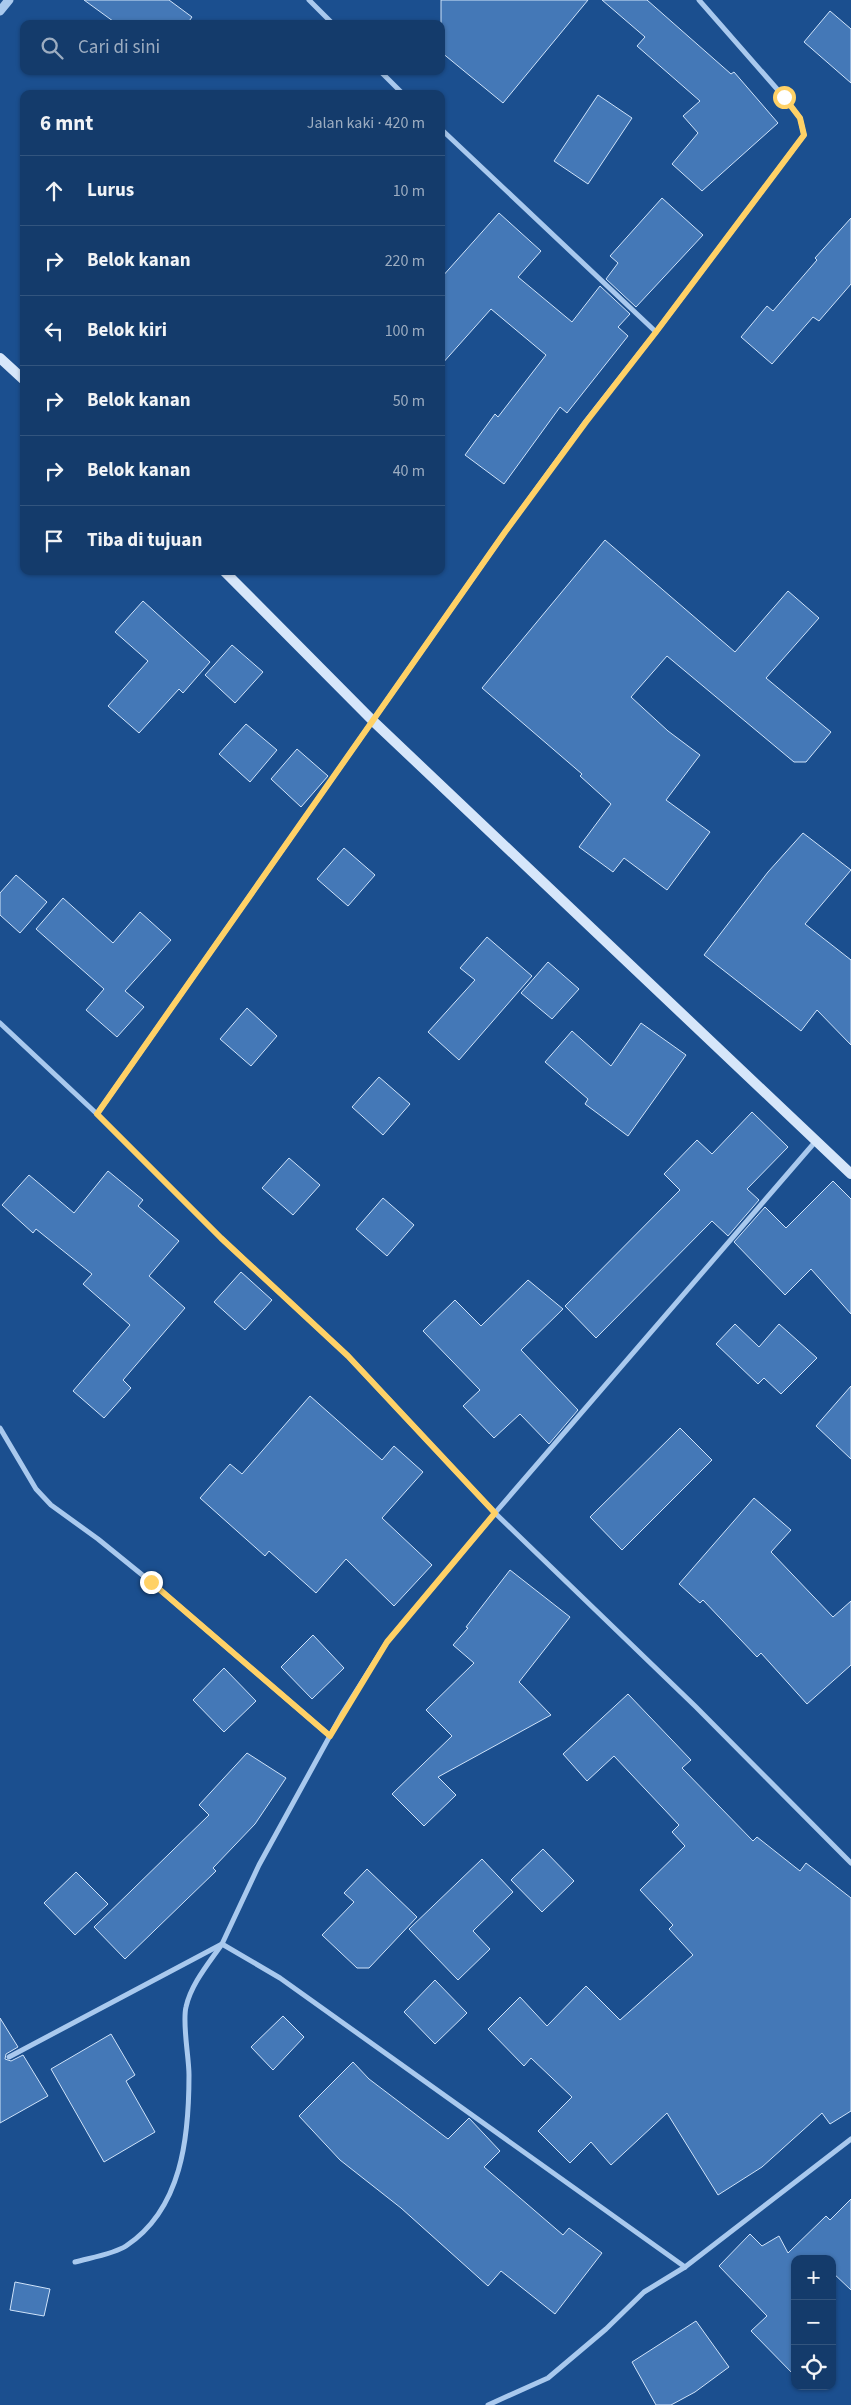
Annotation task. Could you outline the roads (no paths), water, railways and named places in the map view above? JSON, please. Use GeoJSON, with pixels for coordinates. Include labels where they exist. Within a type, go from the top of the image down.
{"type":"FeatureCollection","features":[{"type":"Feature","properties":{"kind":"main road"},"geometry":{"type":"LineString","coordinates":[[0,358],[20,376]]}},
{"type":"Feature","properties":{"kind":"main road"},"geometry":{"type":"LineString","coordinates":[[228,575],[373,722],[851,1174]]}},
{"type":"Feature","properties":{"kind":"street"},"geometry":{"type":"LineString","coordinates":[[0,11],[9,0]]}},
{"type":"Feature","properties":{"kind":"street"},"geometry":{"type":"LineString","coordinates":[[309,0],[329,20]]}},
{"type":"Feature","properties":{"kind":"street"},"geometry":{"type":"LineString","coordinates":[[97,1114],[505,532],[804,135],[800,118],[784,97],[699,0]]}},
{"type":"Feature","properties":{"kind":"street"},"geometry":{"type":"LineString","coordinates":[[384,75],[400,90]]}},
{"type":"Feature","properties":{"kind":"street"},"geometry":{"type":"LineString","coordinates":[[445,133],[656,332]]}},
{"type":"Feature","properties":{"kind":"street"},"geometry":{"type":"LineString","coordinates":[[0,1023],[97,1114],[221,1238],[348,1356],[495,1513],[695,1706],[851,1863]]}},
{"type":"Feature","properties":{"kind":"street"},"geometry":{"type":"LineString","coordinates":[[75,2262],[124,2247],[144,2231],[162,2209],[177,2178],[186,2139],[189,2075],[186,2007],[197,1982],[222,1944],[259,1865],[330,1736],[387,1642],[495,1513],[815,1142]]}},
{"type":"Feature","properties":{"kind":"street"},"geometry":{"type":"LineString","coordinates":[[0,1428],[36,1489],[51,1505],[98,1539],[151,1582],[330,1736]]}},
{"type":"Feature","properties":{"kind":"street"},"geometry":{"type":"LineString","coordinates":[[9,2057],[222,1944]]}},
{"type":"Feature","properties":{"kind":"street"},"geometry":{"type":"LineString","coordinates":[[222,1944],[280,1978],[685,2267]]}},
{"type":"Feature","properties":{"kind":"street"},"geometry":{"type":"LineString","coordinates":[[488,2405],[548,2378],[606,2329],[644,2292],[685,2267],[851,2138]]}}]}
